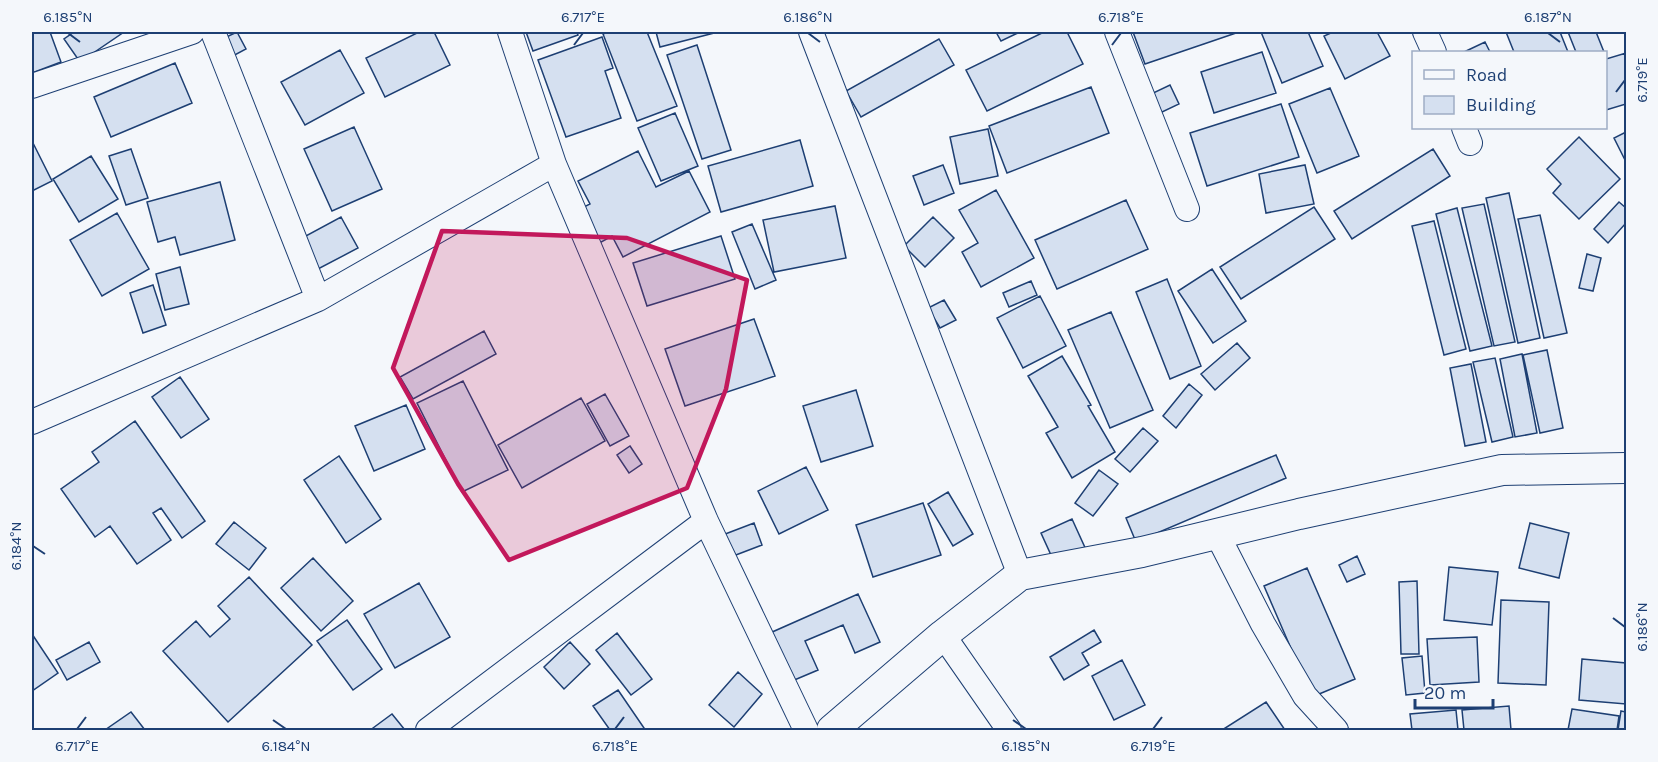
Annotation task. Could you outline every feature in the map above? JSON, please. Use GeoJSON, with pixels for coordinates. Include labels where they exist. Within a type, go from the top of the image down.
{"type":"FeatureCollection","features":[{"type":"Feature","properties":{"kind":"street"},"geometry":{"type":"LineString","coordinates":[[32,86],[192,32]]}},
{"type":"Feature","properties":{"kind":"street"},"geometry":{"type":"LineString","coordinates":[[213,32],[318,299]]}},
{"type":"Feature","properties":{"kind":"street"},"geometry":{"type":"LineString","coordinates":[[510,32],[554,164],[706,521],[806,730]]}},
{"type":"Feature","properties":{"kind":"street"},"geometry":{"type":"LineString","coordinates":[[811,32],[1020,575]]}},
{"type":"Feature","properties":{"kind":"street"},"geometry":{"type":"LineString","coordinates":[[1117,32],[1187,209]]}},
{"type":"Feature","properties":{"kind":"street"},"geometry":{"type":"LineString","coordinates":[[1425,32],[1434,51]]}},
{"type":"Feature","properties":{"kind":"street"},"geometry":{"type":"LineString","coordinates":[[32,422],[318,299],[554,164]]}},
{"type":"Feature","properties":{"kind":"street"},"geometry":{"type":"LineString","coordinates":[[832,730],[943,635],[1020,575],[1142,552],[1502,470],[1626,468]]}},
{"type":"Feature","properties":{"kind":"street"},"geometry":{"type":"LineString","coordinates":[[428,730],[706,521]]}},
{"type":"Feature","properties":{"kind":"street"},"geometry":{"type":"LineString","coordinates":[[1216,534],[1263,624],[1305,696],[1336,730]]}},
{"type":"Feature","properties":{"kind":"street"},"geometry":{"type":"LineString","coordinates":[[943,635],[1009,730]]}},
{"type":"Feature","properties":{"kind":"highlighted area"},"geometry":{"type":"Polygon","coordinates":[[[442,231],[627,238],[747,280],[726,389],[687,488],[509,560],[458,484],[393,368],[442,231]]]}},
{"type":"Feature","properties":{"kind":"building"},"geometry":{"type":"Polygon","coordinates":[[[32,32],[50,32],[61,62],[32,73],[32,32]]]}},
{"type":"Feature","properties":{"kind":"building"},"geometry":{"type":"Polygon","coordinates":[[[74,32],[124,32],[80,62],[64,39],[74,32]]]}},
{"type":"Feature","properties":{"kind":"building"},"geometry":{"type":"Polygon","coordinates":[[[237,32],[246,49],[231,57],[222,39],[237,32]]]}},
{"type":"Feature","properties":{"kind":"building"},"geometry":{"type":"Polygon","coordinates":[[[419,32],[434,32],[450,65],[385,97],[366,58],[419,32]]]}},
{"type":"Feature","properties":{"kind":"building"},"geometry":{"type":"Polygon","coordinates":[[[526,32],[577,32],[578,35],[533,51],[526,32]]]}},
{"type":"Feature","properties":{"kind":"building"},"geometry":{"type":"Polygon","coordinates":[[[647,32],[677,106],[637,121],[603,34],[647,32]]]}},
{"type":"Feature","properties":{"kind":"building"},"geometry":{"type":"Polygon","coordinates":[[[656,32],[718,32],[660,47],[656,32]]]}},
{"type":"Feature","properties":{"kind":"building"},"geometry":{"type":"Polygon","coordinates":[[[996,32],[1020,32],[1001,41],[996,32]]]}},
{"type":"Feature","properties":{"kind":"building"},"geometry":{"type":"Polygon","coordinates":[[[1044,32],[1067,32],[1083,64],[987,111],[966,70],[1044,32]]]}},
{"type":"Feature","properties":{"kind":"building"},"geometry":{"type":"Polygon","coordinates":[[[1133,32],[1239,32],[1145,64],[1133,32]]]}},
{"type":"Feature","properties":{"kind":"building"},"geometry":{"type":"Polygon","coordinates":[[[1261,32],[1308,32],[1323,66],[1282,83],[1261,32]]]}},
{"type":"Feature","properties":{"kind":"building"},"geometry":{"type":"Polygon","coordinates":[[[1333,32],[1377,32],[1390,56],[1345,79],[1324,36],[1333,32]]]}},
{"type":"Feature","properties":{"kind":"building"},"geometry":{"type":"Polygon","coordinates":[[[1506,32],[1560,32],[1568,51],[1514,51],[1506,32]]]}},
{"type":"Feature","properties":{"kind":"building"},"geometry":{"type":"Polygon","coordinates":[[[1568,32],[1596,32],[1604,51],[1576,51],[1568,32]]]}},
{"type":"Feature","properties":{"kind":"building"},"geometry":{"type":"Polygon","coordinates":[[[602,37],[613,68],[605,71],[621,118],[566,137],[538,60],[602,37]]]}},
{"type":"Feature","properties":{"kind":"building"},"geometry":{"type":"Polygon","coordinates":[[[939,39],[954,65],[861,117],[846,91],[939,39]]]}},
{"type":"Feature","properties":{"kind":"building"},"geometry":{"type":"Polygon","coordinates":[[[1485,42],[1490,51],[1466,51],[1485,42]]]}},
{"type":"Feature","properties":{"kind":"building"},"geometry":{"type":"Polygon","coordinates":[[[697,45],[731,150],[702,159],[667,55],[697,45]]]}},
{"type":"Feature","properties":{"kind":"building"},"geometry":{"type":"Polygon","coordinates":[[[340,50],[364,93],[305,125],[281,82],[340,50]]]}},
{"type":"Feature","properties":{"kind":"building"},"geometry":{"type":"Polygon","coordinates":[[[1262,52],[1276,93],[1214,113],[1201,72],[1262,52]]]}},
{"type":"Feature","properties":{"kind":"building"},"geometry":{"type":"Polygon","coordinates":[[[1626,53],[1626,104],[1607,110],[1607,59],[1626,53]]]}},
{"type":"Feature","properties":{"kind":"building"},"geometry":{"type":"Polygon","coordinates":[[[175,63],[192,103],[111,137],[94,97],[175,63]]]}},
{"type":"Feature","properties":{"kind":"building"},"geometry":{"type":"Polygon","coordinates":[[[1170,85],[1179,104],[1160,113],[1151,94],[1170,85]]]}},
{"type":"Feature","properties":{"kind":"building"},"geometry":{"type":"Polygon","coordinates":[[[1091,87],[1109,133],[1007,173],[989,126],[1091,87]]]}},
{"type":"Feature","properties":{"kind":"building"},"geometry":{"type":"Polygon","coordinates":[[[1330,88],[1359,156],[1317,173],[1289,104],[1330,88]]]}},
{"type":"Feature","properties":{"kind":"building"},"geometry":{"type":"Polygon","coordinates":[[[1281,104],[1299,157],[1207,186],[1190,133],[1281,104]]]}},
{"type":"Feature","properties":{"kind":"building"},"geometry":{"type":"Polygon","coordinates":[[[675,113],[698,166],[661,181],[638,128],[675,113]]]}},
{"type":"Feature","properties":{"kind":"building"},"geometry":{"type":"Polygon","coordinates":[[[354,127],[382,189],[332,211],[304,149],[354,127]]]}},
{"type":"Feature","properties":{"kind":"building"},"geometry":{"type":"Polygon","coordinates":[[[988,129],[998,176],[960,184],[950,137],[988,129]]]}},
{"type":"Feature","properties":{"kind":"building"},"geometry":{"type":"Polygon","coordinates":[[[1626,132],[1626,162],[1614,138],[1626,132]]]}},
{"type":"Feature","properties":{"kind":"building"},"geometry":{"type":"Polygon","coordinates":[[[1579,137],[1620,179],[1579,219],[1553,193],[1561,184],[1547,169],[1579,137]]]}},
{"type":"Feature","properties":{"kind":"building"},"geometry":{"type":"Polygon","coordinates":[[[800,140],[813,186],[721,212],[708,166],[800,140]]]}},
{"type":"Feature","properties":{"kind":"building"},"geometry":{"type":"Polygon","coordinates":[[[32,141],[52,181],[32,191],[32,141]]]}},
{"type":"Feature","properties":{"kind":"building"},"geometry":{"type":"Polygon","coordinates":[[[131,149],[148,198],[126,205],[109,156],[131,149]]]}},
{"type":"Feature","properties":{"kind":"building"},"geometry":{"type":"Polygon","coordinates":[[[1433,149],[1450,176],[1352,239],[1334,211],[1433,149]]]}},
{"type":"Feature","properties":{"kind":"building"},"geometry":{"type":"Polygon","coordinates":[[[638,151],[656,187],[689,171],[710,212],[623,257],[612,236],[594,246],[576,211],[590,204],[578,181],[638,151]]]}},
{"type":"Feature","properties":{"kind":"building"},"geometry":{"type":"Polygon","coordinates":[[[91,156],[118,199],[79,222],[53,179],[91,156]]]}},
{"type":"Feature","properties":{"kind":"building"},"geometry":{"type":"Polygon","coordinates":[[[943,165],[954,193],[924,205],[913,176],[943,165]]]}},
{"type":"Feature","properties":{"kind":"building"},"geometry":{"type":"Polygon","coordinates":[[[1305,165],[1314,204],[1266,213],[1259,174],[1305,165]]]}},
{"type":"Feature","properties":{"kind":"building"},"geometry":{"type":"Polygon","coordinates":[[[220,182],[235,240],[180,255],[175,237],[158,242],[147,202],[220,182]]]}},
{"type":"Feature","properties":{"kind":"building"},"geometry":{"type":"Polygon","coordinates":[[[996,190],[1034,258],[981,287],[962,252],[978,243],[959,210],[996,190]]]}},
{"type":"Feature","properties":{"kind":"building"},"geometry":{"type":"Polygon","coordinates":[[[1509,193],[1540,338],[1518,343],[1486,198],[1509,193]]]}},
{"type":"Feature","properties":{"kind":"building"},"geometry":{"type":"Polygon","coordinates":[[[1126,200],[1148,249],[1057,289],[1035,240],[1126,200]]]}},
{"type":"Feature","properties":{"kind":"building"},"geometry":{"type":"Polygon","coordinates":[[[1619,202],[1626,208],[1626,223],[1608,243],[1594,229],[1619,202]]]}},
{"type":"Feature","properties":{"kind":"building"},"geometry":{"type":"Polygon","coordinates":[[[1484,204],[1515,342],[1494,346],[1462,208],[1484,204]]]}},
{"type":"Feature","properties":{"kind":"building"},"geometry":{"type":"Polygon","coordinates":[[[835,206],[846,258],[774,272],[763,220],[835,206]]]}},
{"type":"Feature","properties":{"kind":"building"},"geometry":{"type":"Polygon","coordinates":[[[1314,207],[1335,239],[1241,299],[1220,267],[1314,207]]]}},
{"type":"Feature","properties":{"kind":"building"},"geometry":{"type":"Polygon","coordinates":[[[1457,208],[1492,346],[1470,351],[1436,214],[1457,208]]]}},
{"type":"Feature","properties":{"kind":"building"},"geometry":{"type":"Polygon","coordinates":[[[117,213],[149,269],[102,296],[70,240],[117,213]]]}},
{"type":"Feature","properties":{"kind":"building"},"geometry":{"type":"Polygon","coordinates":[[[1540,215],[1567,333],[1544,338],[1518,219],[1540,215]]]}},
{"type":"Feature","properties":{"kind":"building"},"geometry":{"type":"Polygon","coordinates":[[[341,217],[358,248],[318,269],[302,238],[341,217]]]}},
{"type":"Feature","properties":{"kind":"building"},"geometry":{"type":"Polygon","coordinates":[[[933,217],[954,238],[925,267],[904,246],[933,217]]]}},
{"type":"Feature","properties":{"kind":"building"},"geometry":{"type":"Polygon","coordinates":[[[1434,221],[1466,349],[1444,355],[1412,226],[1434,221]]]}},
{"type":"Feature","properties":{"kind":"building"},"geometry":{"type":"Polygon","coordinates":[[[752,224],[776,280],[755,289],[732,232],[752,224]]]}},
{"type":"Feature","properties":{"kind":"building"},"geometry":{"type":"Polygon","coordinates":[[[721,236],[735,279],[647,306],[633,263],[721,236]]]}},
{"type":"Feature","properties":{"kind":"building"},"geometry":{"type":"Polygon","coordinates":[[[1587,254],[1601,258],[1593,291],[1579,288],[1587,254]]]}},
{"type":"Feature","properties":{"kind":"building"},"geometry":{"type":"Polygon","coordinates":[[[180,267],[189,304],[165,310],[156,274],[180,267]]]}},
{"type":"Feature","properties":{"kind":"building"},"geometry":{"type":"Polygon","coordinates":[[[1212,269],[1246,321],[1213,343],[1178,291],[1212,269]]]}},
{"type":"Feature","properties":{"kind":"building"},"geometry":{"type":"Polygon","coordinates":[[[1167,279],[1201,366],[1170,379],[1136,292],[1167,279]]]}},
{"type":"Feature","properties":{"kind":"building"},"geometry":{"type":"Polygon","coordinates":[[[1031,281],[1037,295],[1009,307],[1003,293],[1031,281]]]}},
{"type":"Feature","properties":{"kind":"building"},"geometry":{"type":"Polygon","coordinates":[[[153,285],[166,325],[143,333],[130,293],[153,285]]]}},
{"type":"Feature","properties":{"kind":"building"},"geometry":{"type":"Polygon","coordinates":[[[1040,296],[1066,346],[1023,368],[997,318],[1040,296]]]}},
{"type":"Feature","properties":{"kind":"building"},"geometry":{"type":"Polygon","coordinates":[[[944,300],[956,320],[940,328],[928,308],[944,300]]]}},
{"type":"Feature","properties":{"kind":"building"},"geometry":{"type":"Polygon","coordinates":[[[1111,312],[1153,410],[1110,428],[1068,330],[1111,312]]]}},
{"type":"Feature","properties":{"kind":"building"},"geometry":{"type":"Polygon","coordinates":[[[754,319],[775,376],[685,406],[665,349],[754,319]]]}},
{"type":"Feature","properties":{"kind":"building"},"geometry":{"type":"Polygon","coordinates":[[[484,331],[496,354],[413,399],[400,377],[484,331]]]}},
{"type":"Feature","properties":{"kind":"building"},"geometry":{"type":"Polygon","coordinates":[[[1237,343],[1250,358],[1215,390],[1201,374],[1237,343]]]}},
{"type":"Feature","properties":{"kind":"building"},"geometry":{"type":"Polygon","coordinates":[[[1547,350],[1563,428],[1540,433],[1523,355],[1547,350]]]}},
{"type":"Feature","properties":{"kind":"building"},"geometry":{"type":"Polygon","coordinates":[[[1522,354],[1537,433],[1515,437],[1500,359],[1522,354]]]}},
{"type":"Feature","properties":{"kind":"building"},"geometry":{"type":"Polygon","coordinates":[[[1062,356],[1115,452],[1072,478],[1046,433],[1058,427],[1028,376],[1062,356]]]}},
{"type":"Feature","properties":{"kind":"building"},"geometry":{"type":"Polygon","coordinates":[[[1495,358],[1513,437],[1492,442],[1473,362],[1495,358]]]}},
{"type":"Feature","properties":{"kind":"building"},"geometry":{"type":"Polygon","coordinates":[[[1471,364],[1486,442],[1465,446],[1450,368],[1471,364]]]}},
{"type":"Feature","properties":{"kind":"building"},"geometry":{"type":"Polygon","coordinates":[[[180,377],[209,419],[181,438],[152,397],[180,377]]]}},
{"type":"Feature","properties":{"kind":"building"},"geometry":{"type":"Polygon","coordinates":[[[463,381],[508,470],[462,492],[417,403],[463,381]]]}},
{"type":"Feature","properties":{"kind":"building"},"geometry":{"type":"Polygon","coordinates":[[[1189,384],[1202,395],[1176,428],[1163,416],[1189,384]]]}},
{"type":"Feature","properties":{"kind":"building"},"geometry":{"type":"Polygon","coordinates":[[[856,390],[873,446],[821,462],[803,406],[856,390]]]}},
{"type":"Feature","properties":{"kind":"building"},"geometry":{"type":"Polygon","coordinates":[[[605,394],[629,436],[610,446],[587,404],[605,394]]]}},
{"type":"Feature","properties":{"kind":"building"},"geometry":{"type":"Polygon","coordinates":[[[581,398],[605,441],[522,488],[498,445],[581,398]]]}},
{"type":"Feature","properties":{"kind":"building"},"geometry":{"type":"Polygon","coordinates":[[[406,405],[425,449],[374,471],[355,426],[406,405]]]}},
{"type":"Feature","properties":{"kind":"building"},"geometry":{"type":"Polygon","coordinates":[[[135,421],[205,521],[182,538],[161,508],[153,513],[171,540],[137,564],[110,526],[95,537],[61,489],[99,462],[92,452],[135,421]]]}},
{"type":"Feature","properties":{"kind":"building"},"geometry":{"type":"Polygon","coordinates":[[[1143,428],[1158,441],[1130,472],[1115,459],[1143,428]]]}},
{"type":"Feature","properties":{"kind":"building"},"geometry":{"type":"Polygon","coordinates":[[[630,446],[642,464],[629,473],[617,455],[630,446]]]}},
{"type":"Feature","properties":{"kind":"building"},"geometry":{"type":"Polygon","coordinates":[[[1276,455],[1286,478],[1136,542],[1126,518],[1276,455]]]}},
{"type":"Feature","properties":{"kind":"building"},"geometry":{"type":"Polygon","coordinates":[[[339,456],[381,519],[346,543],[304,480],[339,456]]]}},
{"type":"Feature","properties":{"kind":"building"},"geometry":{"type":"Polygon","coordinates":[[[806,467],[828,510],[779,534],[758,491],[806,467]]]}},
{"type":"Feature","properties":{"kind":"building"},"geometry":{"type":"Polygon","coordinates":[[[1099,470],[1118,484],[1093,516],[1075,503],[1099,470]]]}},
{"type":"Feature","properties":{"kind":"building"},"geometry":{"type":"Polygon","coordinates":[[[948,492],[973,534],[953,546],[928,504],[948,492]]]}},
{"type":"Feature","properties":{"kind":"building"},"geometry":{"type":"Polygon","coordinates":[[[923,503],[941,555],[873,577],[856,525],[923,503]]]}},
{"type":"Feature","properties":{"kind":"building"},"geometry":{"type":"Polygon","coordinates":[[[1072,519],[1087,552],[1056,566],[1041,533],[1072,519]]]}},
{"type":"Feature","properties":{"kind":"building"},"geometry":{"type":"Polygon","coordinates":[[[234,522],[266,548],[249,570],[216,544],[234,522]]]}},
{"type":"Feature","properties":{"kind":"building"},"geometry":{"type":"Polygon","coordinates":[[[754,523],[762,545],[728,558],[720,536],[754,523]]]}},
{"type":"Feature","properties":{"kind":"building"},"geometry":{"type":"Polygon","coordinates":[[[1530,523],[1569,533],[1559,578],[1519,568],[1530,523]]]}},
{"type":"Feature","properties":{"kind":"building"},"geometry":{"type":"Polygon","coordinates":[[[1357,556],[1365,574],[1347,582],[1339,565],[1357,556]]]}},
{"type":"Feature","properties":{"kind":"building"},"geometry":{"type":"Polygon","coordinates":[[[313,558],[353,601],[321,631],[281,588],[313,558]]]}},
{"type":"Feature","properties":{"kind":"building"},"geometry":{"type":"Polygon","coordinates":[[[1449,567],[1498,572],[1492,625],[1444,620],[1449,567]]]}},
{"type":"Feature","properties":{"kind":"building"},"geometry":{"type":"Polygon","coordinates":[[[1307,568],[1355,679],[1312,697],[1264,586],[1307,568]]]}},
{"type":"Feature","properties":{"kind":"building"},"geometry":{"type":"Polygon","coordinates":[[[249,577],[312,645],[228,722],[163,651],[196,621],[210,637],[230,619],[218,606],[249,577]]]}},
{"type":"Feature","properties":{"kind":"building"},"geometry":{"type":"Polygon","coordinates":[[[1417,581],[1419,654],[1401,654],[1399,582],[1417,581]]]}},
{"type":"Feature","properties":{"kind":"building"},"geometry":{"type":"Polygon","coordinates":[[[419,583],[450,637],[395,668],[364,614],[419,583]]]}},
{"type":"Feature","properties":{"kind":"building"},"geometry":{"type":"Polygon","coordinates":[[[858,594],[880,642],[855,653],[843,625],[805,641],[818,670],[792,681],[770,633],[858,594]]]}},
{"type":"Feature","properties":{"kind":"building"},"geometry":{"type":"Polygon","coordinates":[[[1501,600],[1549,602],[1546,685],[1498,683],[1501,600]]]}},
{"type":"Feature","properties":{"kind":"building"},"geometry":{"type":"Polygon","coordinates":[[[347,620],[382,669],[353,690],[317,641],[347,620]]]}},
{"type":"Feature","properties":{"kind":"building"},"geometry":{"type":"Polygon","coordinates":[[[1094,630],[1101,642],[1082,653],[1089,665],[1064,680],[1050,657],[1094,630]]]}},
{"type":"Feature","properties":{"kind":"building"},"geometry":{"type":"Polygon","coordinates":[[[617,633],[652,679],[631,695],[596,650],[617,633]]]}},
{"type":"Feature","properties":{"kind":"building"},"geometry":{"type":"Polygon","coordinates":[[[32,634],[58,673],[32,691],[32,634]]]}},
{"type":"Feature","properties":{"kind":"building"},"geometry":{"type":"Polygon","coordinates":[[[1477,637],[1479,682],[1430,685],[1427,639],[1477,637]]]}},
{"type":"Feature","properties":{"kind":"building"},"geometry":{"type":"Polygon","coordinates":[[[89,642],[100,662],[67,680],[56,660],[89,642]]]}},
{"type":"Feature","properties":{"kind":"building"},"geometry":{"type":"Polygon","coordinates":[[[570,642],[590,664],[564,689],[544,667],[570,642]]]}},
{"type":"Feature","properties":{"kind":"building"},"geometry":{"type":"Polygon","coordinates":[[[1422,656],[1425,693],[1406,695],[1402,658],[1422,656]]]}},
{"type":"Feature","properties":{"kind":"building"},"geometry":{"type":"Polygon","coordinates":[[[1582,659],[1626,663],[1626,704],[1579,700],[1582,659]]]}},
{"type":"Feature","properties":{"kind":"building"},"geometry":{"type":"Polygon","coordinates":[[[1122,660],[1145,705],[1114,720],[1092,676],[1122,660]]]}},
{"type":"Feature","properties":{"kind":"building"},"geometry":{"type":"Polygon","coordinates":[[[738,672],[762,694],[734,727],[709,705],[738,672]]]}},
{"type":"Feature","properties":{"kind":"building"},"geometry":{"type":"Polygon","coordinates":[[[618,690],[644,728],[610,730],[593,706],[618,690]]]}},
{"type":"Feature","properties":{"kind":"building"},"geometry":{"type":"Polygon","coordinates":[[[1266,702],[1285,730],[1222,730],[1266,702]]]}},
{"type":"Feature","properties":{"kind":"building"},"geometry":{"type":"Polygon","coordinates":[[[1509,706],[1511,730],[1464,730],[1462,710],[1509,706]]]}},
{"type":"Feature","properties":{"kind":"building"},"geometry":{"type":"Polygon","coordinates":[[[1572,709],[1619,716],[1617,730],[1568,730],[1572,709]]]}},
{"type":"Feature","properties":{"kind":"building"},"geometry":{"type":"Polygon","coordinates":[[[1456,710],[1458,730],[1412,730],[1410,714],[1456,710]]]}},
{"type":"Feature","properties":{"kind":"building"},"geometry":{"type":"Polygon","coordinates":[[[1621,711],[1626,712],[1626,730],[1618,730],[1621,711]]]}},
{"type":"Feature","properties":{"kind":"building"},"geometry":{"type":"Polygon","coordinates":[[[131,712],[145,730],[105,730],[131,712]]]}},
{"type":"Feature","properties":{"kind":"building"},"geometry":{"type":"Polygon","coordinates":[[[392,714],[405,730],[375,730],[373,728],[392,714]]]}}]}
